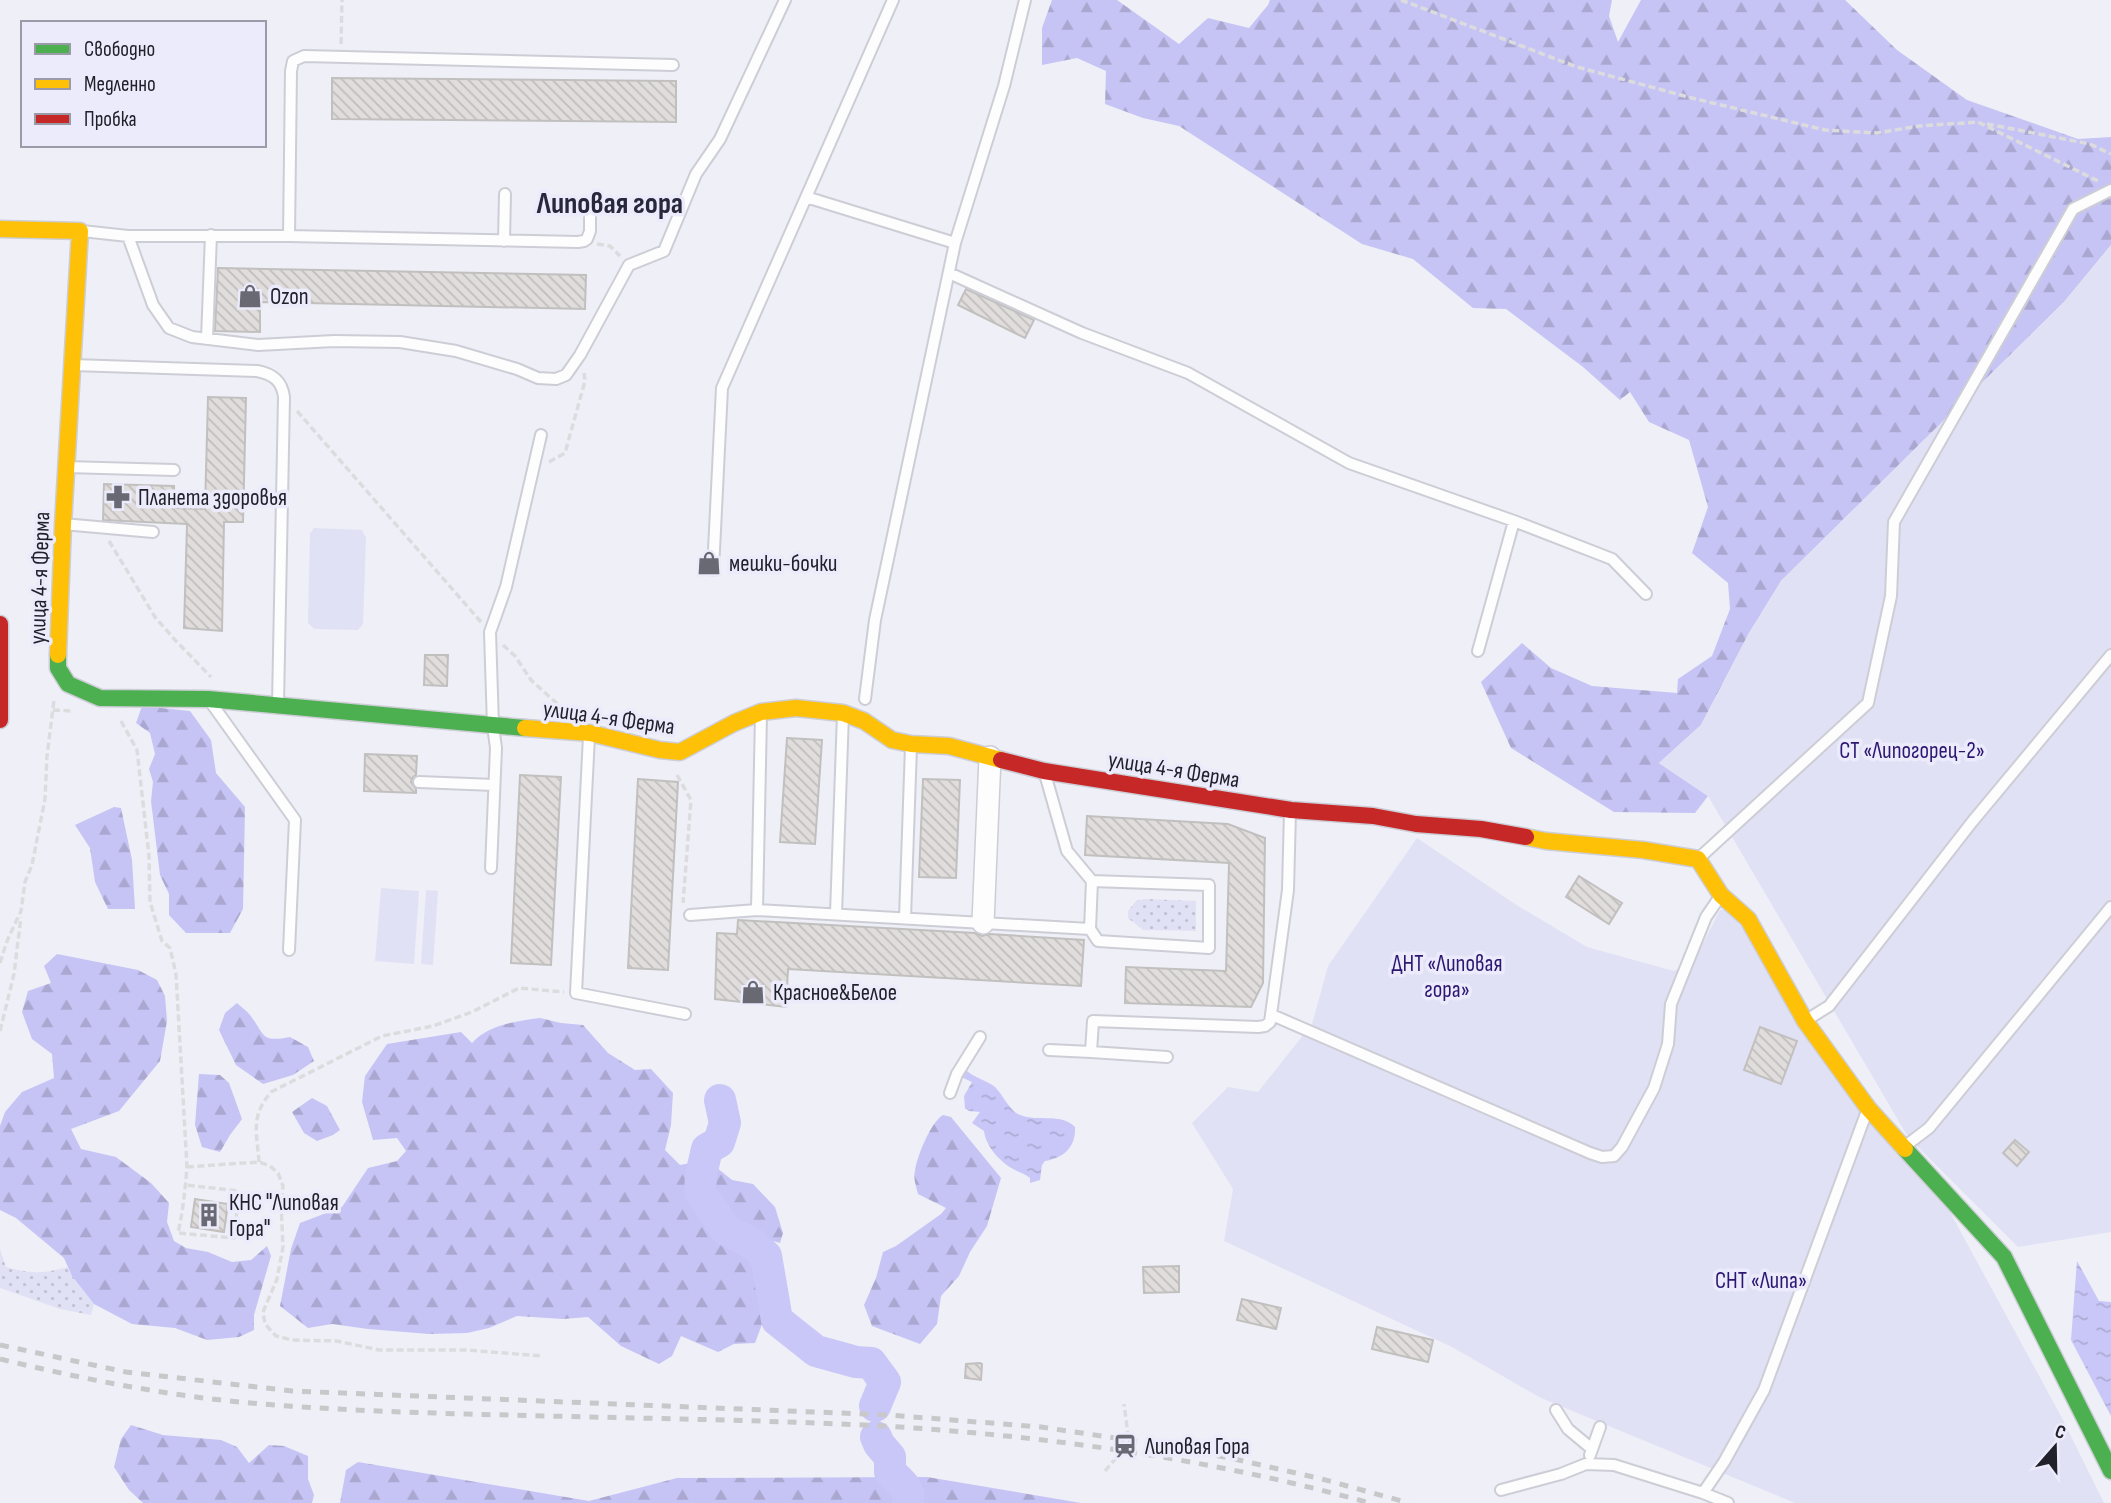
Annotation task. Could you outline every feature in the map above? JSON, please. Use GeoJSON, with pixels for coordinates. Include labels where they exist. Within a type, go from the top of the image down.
{"type":"FeatureCollection","features":[{"type":"Feature","properties":{"kind":"street"},"geometry":{"type":"LineString","coordinates":[[0,229],[80,231]]}},
{"type":"Feature","properties":{"kind":"street","name":"улица 4-я Ферма"},"geometry":{"type":"LineString","coordinates":[[80,231],[63,524],[58,668],[68,684],[100,698],[208,699],[278,704],[583,733],[660,750],[680,751],[761,712],[796,708],[843,713],[864,721],[892,740],[949,746],[1044,771],[1290,810],[1373,816],[1416,824],[1481,829],[1546,841],[1643,850],[1698,859]]}},
{"type":"Feature","properties":{"kind":"street"},"geometry":{"type":"LineString","coordinates":[[0,624],[0,720]]}},
{"type":"Feature","properties":{"kind":"street"},"geometry":{"type":"LineString","coordinates":[[983,923],[990,757]]}},
{"type":"Feature","properties":{"kind":"street"},"geometry":{"type":"LineString","coordinates":[[1698,859],[1721,895],[1748,919],[1805,1021],[1868,1108],[2004,1257],[2111,1471]]}},
{"type":"Feature","properties":{"kind":"lane"},"geometry":{"type":"LineString","coordinates":[[128,236],[153,305],[169,328],[192,337],[258,345],[334,341],[400,342],[456,351],[517,369],[538,379],[556,379],[566,375],[580,355],[629,265],[664,251],[696,174],[720,139],[785,0]]}},
{"type":"Feature","properties":{"kind":"lane"},"geometry":{"type":"LineString","coordinates":[[713,570],[722,388],[893,0]]}},
{"type":"Feature","properties":{"kind":"lane"},"geometry":{"type":"LineString","coordinates":[[865,699],[875,620],[955,243],[1004,86],[1025,0]]}},
{"type":"Feature","properties":{"kind":"lane"},"geometry":{"type":"LineString","coordinates":[[289,236],[293,61],[304,56],[673,65]]}},
{"type":"Feature","properties":{"kind":"lane"},"geometry":{"type":"LineString","coordinates":[[1698,859],[1868,702],[1891,596],[1894,522],[2073,209],[2111,189]]}},
{"type":"Feature","properties":{"kind":"lane"},"geometry":{"type":"LineString","coordinates":[[504,241],[505,194]]}},
{"type":"Feature","properties":{"kind":"lane"},"geometry":{"type":"LineString","coordinates":[[806,197],[955,243]]}},
{"type":"Feature","properties":{"kind":"lane"},"geometry":{"type":"LineString","coordinates":[[80,231],[128,236],[289,236],[584,242],[590,231],[590,203]]}},
{"type":"Feature","properties":{"kind":"lane"},"geometry":{"type":"LineString","coordinates":[[207,339],[211,235]]}},
{"type":"Feature","properties":{"kind":"lane"},"geometry":{"type":"LineString","coordinates":[[949,273],[1082,333],[1188,373],[1349,463],[1612,559],[1646,594]]}},
{"type":"Feature","properties":{"kind":"lane"},"geometry":{"type":"LineString","coordinates":[[72,365],[257,371],[267,373],[283,386],[285,397],[278,704]]}},
{"type":"Feature","properties":{"kind":"lane"},"geometry":{"type":"LineString","coordinates":[[491,868],[496,748],[490,632],[506,587],[541,435]]}},
{"type":"Feature","properties":{"kind":"lane"},"geometry":{"type":"LineString","coordinates":[[66,467],[174,470]]}},
{"type":"Feature","properties":{"kind":"lane"},"geometry":{"type":"LineString","coordinates":[[1478,652],[1514,521]]}},
{"type":"Feature","properties":{"kind":"lane"},"geometry":{"type":"LineString","coordinates":[[63,524],[153,532]]}},
{"type":"Feature","properties":{"kind":"lane"},"geometry":{"type":"LineString","coordinates":[[1805,1021],[1829,1006],[1972,822],[2111,655]]}},
{"type":"Feature","properties":{"kind":"lane"},"geometry":{"type":"LineString","coordinates":[[208,699],[295,820],[289,950]]}},
{"type":"Feature","properties":{"kind":"lane"},"geometry":{"type":"LineString","coordinates":[[757,910],[761,712]]}},
{"type":"Feature","properties":{"kind":"lane"},"geometry":{"type":"LineString","coordinates":[[836,914],[843,713]]}},
{"type":"Feature","properties":{"kind":"lane"},"geometry":{"type":"LineString","coordinates":[[583,733],[576,993],[685,1013]]}},
{"type":"Feature","properties":{"kind":"lane"},"geometry":{"type":"LineString","coordinates":[[905,918],[911,744]]}},
{"type":"Feature","properties":{"kind":"lane"},"geometry":{"type":"LineString","coordinates":[[1044,771],[1067,851],[1092,881],[1090,929],[1098,941],[1209,948],[1209,885],[1092,881]]}},
{"type":"Feature","properties":{"kind":"lane"},"geometry":{"type":"LineString","coordinates":[[419,782],[494,785]]}},
{"type":"Feature","properties":{"kind":"lane"},"geometry":{"type":"LineString","coordinates":[[1091,1052],[1093,1021],[1258,1027],[1270,1022],[1288,890],[1290,810]]}},
{"type":"Feature","properties":{"kind":"lane"},"geometry":{"type":"LineString","coordinates":[[1272,1014],[1590,1153],[1602,1157],[1614,1156],[1622,1147],[1654,1088],[1668,1044],[1671,1004],[1706,917],[1721,895]]}},
{"type":"Feature","properties":{"kind":"lane"},"geometry":{"type":"LineString","coordinates":[[1904,1147],[1929,1128],[2111,907]]}},
{"type":"Feature","properties":{"kind":"lane"},"geometry":{"type":"LineString","coordinates":[[687,910],[757,910],[1090,929]]}},
{"type":"Feature","properties":{"kind":"lane"},"geometry":{"type":"LineString","coordinates":[[950,1093],[957,1074],[980,1037]]}},
{"type":"Feature","properties":{"kind":"lane"},"geometry":{"type":"LineString","coordinates":[[1049,1050],[1167,1057]]}},
{"type":"Feature","properties":{"kind":"lane"},"geometry":{"type":"LineString","coordinates":[[1703,1493],[1724,1462],[1764,1390],[1868,1108]]}},
{"type":"Feature","properties":{"kind":"lane"},"geometry":{"type":"LineString","coordinates":[[1556,1410],[1568,1429],[1592,1449]]}},
{"type":"Feature","properties":{"kind":"lane"},"geometry":{"type":"LineString","coordinates":[[1586,1464],[1600,1427]]}},
{"type":"Feature","properties":{"kind":"lane"},"geometry":{"type":"LineString","coordinates":[[1501,1490],[1561,1474],[1586,1464],[1614,1465],[1727,1503]]}},
{"type":"Feature","properties":{"kind":"path"},"geometry":{"type":"LineString","coordinates":[[341,57],[342,0]]}},
{"type":"Feature","properties":{"kind":"path"},"geometry":{"type":"LineString","coordinates":[[1401,0],[1577,67],[1825,130],[1877,133],[1919,126],[1978,122],[2090,144],[2111,154]]}},
{"type":"Feature","properties":{"kind":"path"},"geometry":{"type":"LineString","coordinates":[[1978,122],[2111,189]]}},
{"type":"Feature","properties":{"kind":"path"},"geometry":{"type":"LineString","coordinates":[[599,244],[610,246]]}},
{"type":"Feature","properties":{"kind":"path"},"geometry":{"type":"LineString","coordinates":[[532,471],[565,453],[585,381],[580,355]]}},
{"type":"Feature","properties":{"kind":"path"},"geometry":{"type":"LineString","coordinates":[[285,397],[490,632],[515,656],[531,680],[568,712],[583,733]]}},
{"type":"Feature","properties":{"kind":"path"},"geometry":{"type":"LineString","coordinates":[[101,528],[155,617],[234,701]]}},
{"type":"Feature","properties":{"kind":"path"},"geometry":{"type":"LineString","coordinates":[[0,1031],[14,974],[24,882],[32,865],[45,799],[53,710],[79,712]]}},
{"type":"Feature","properties":{"kind":"path"},"geometry":{"type":"LineString","coordinates":[[118,715],[136,750],[149,856],[150,902],[162,941],[170,948],[176,974],[187,1167],[184,1207],[178,1233],[234,1238],[239,1191],[186,1185]]}},
{"type":"Feature","properties":{"kind":"path"},"geometry":{"type":"LineString","coordinates":[[660,750],[691,800],[687,910]]}},
{"type":"Feature","properties":{"kind":"path"},"geometry":{"type":"LineString","coordinates":[[0,963],[21,911]]}},
{"type":"Feature","properties":{"kind":"path"},"geometry":{"type":"LineString","coordinates":[[259,1162],[256,1119],[261,1105],[271,1092],[382,1036],[433,1026],[472,1012],[519,988],[576,993]]}},
{"type":"Feature","properties":{"kind":"path"},"geometry":{"type":"LineString","coordinates":[[187,1167],[259,1162],[278,1172],[283,1186],[283,1247],[277,1279],[262,1312],[265,1324],[276,1336],[292,1340],[337,1341],[379,1350],[466,1350],[542,1356]]}},
{"type":"Feature","properties":{"kind":"path"},"geometry":{"type":"LineString","coordinates":[[1105,1471],[1122,1451],[1123,1439],[1128,1435],[1124,1405]]}},
{"type":"Feature","properties":{"kind":"green space"},"geometry":{"type":"Polygon","coordinates":[[[1052,0],[1117,0],[1179,44],[1208,18],[1249,28],[1270,0],[1612,0],[1609,16],[1618,42],[1641,0],[1845,0],[1897,50],[1967,100],[2078,139],[2111,137],[2111,245],[2064,302],[1781,581],[1749,633],[1701,725],[1659,763],[1708,796],[1695,813],[1614,812],[1511,748],[1481,682],[1522,643],[1551,668],[1592,686],[1677,693],[1678,679],[1712,656],[1730,609],[1728,583],[1692,553],[1708,507],[1689,440],[1649,422],[1630,392],[1620,400],[1583,367],[1506,309],[1473,308],[1413,259],[1362,244],[1179,126],[1143,118],[1105,104],[1106,71],[1077,58],[1042,65],[1042,28],[1052,0]]]}},
{"type":"Feature","properties":{"kind":"green space","name":"СТ «Липогорец-2»"},"geometry":{"type":"Polygon","coordinates":[[[2111,245],[2111,1232],[2018,1247],[1908,1137],[1708,796],[1659,763],[1701,725],[1749,633],[1781,581],[2064,302],[2111,245]]]}},
{"type":"Feature","properties":{"kind":"green space"},"geometry":{"type":"Polygon","coordinates":[[[314,528],[362,530],[366,538],[363,624],[358,630],[314,629],[308,623],[310,533],[314,528]]]}},
{"type":"Feature","properties":{"kind":"green space"},"geometry":{"type":"Polygon","coordinates":[[[142,706],[190,711],[211,740],[216,773],[245,807],[243,909],[230,933],[186,933],[169,915],[169,894],[160,875],[151,801],[153,782],[149,769],[155,754],[150,733],[136,723],[142,706]]]}},
{"type":"Feature","properties":{"kind":"green space"},"geometry":{"type":"Polygon","coordinates":[[[114,807],[121,808],[132,860],[135,909],[108,909],[95,882],[90,848],[75,825],[114,807]]]}},
{"type":"Feature","properties":{"kind":"green space","name":"СНТ «Липа»"},"geometry":{"type":"Polygon","coordinates":[[[1417,838],[1518,906],[1587,947],[1674,971],[1694,961],[1720,910],[1729,910],[1944,1201],[2062,1418],[2104,1503],[1795,1503],[1541,1398],[1452,1347],[1224,1241],[1233,1189],[1192,1123],[1228,1087],[1258,1092],[1312,1024],[1328,966],[1417,838]]]}},
{"type":"Feature","properties":{"kind":"green space"},"geometry":{"type":"Polygon","coordinates":[[[381,888],[419,891],[414,964],[375,961],[381,888]]]}},
{"type":"Feature","properties":{"kind":"green space"},"geometry":{"type":"Polygon","coordinates":[[[426,890],[438,891],[433,965],[421,964],[426,890]]]}},
{"type":"Feature","properties":{"kind":"green space"},"geometry":{"type":"Polygon","coordinates":[[[1136,901],[1196,901],[1196,931],[1143,930],[1128,918],[1128,911],[1136,901]]]}},
{"type":"Feature","properties":{"kind":"green space"},"geometry":{"type":"Polygon","coordinates":[[[57,954],[138,970],[157,980],[165,996],[167,1021],[160,1061],[119,1111],[71,1129],[81,1149],[116,1157],[151,1183],[169,1203],[167,1222],[174,1241],[186,1248],[208,1252],[232,1262],[251,1260],[267,1246],[271,1256],[254,1315],[254,1330],[239,1337],[207,1340],[175,1328],[132,1324],[94,1304],[72,1276],[64,1258],[16,1218],[0,1210],[0,1126],[5,1112],[22,1092],[54,1078],[52,1054],[32,1039],[22,1012],[28,991],[51,983],[44,966],[57,954]]]}},
{"type":"Feature","properties":{"kind":"green space"},"geometry":{"type":"Polygon","coordinates":[[[237,1003],[264,1035],[273,1039],[290,1037],[308,1047],[314,1061],[293,1075],[263,1084],[236,1065],[219,1030],[225,1013],[237,1003]]]}},
{"type":"Feature","properties":{"kind":"green space"},"geometry":{"type":"Polygon","coordinates":[[[540,1018],[583,1025],[608,1053],[635,1070],[651,1069],[673,1093],[671,1125],[665,1150],[680,1165],[707,1160],[732,1180],[753,1184],[775,1207],[783,1233],[780,1243],[738,1231],[742,1244],[756,1257],[763,1279],[761,1296],[767,1311],[755,1343],[734,1344],[718,1352],[681,1336],[672,1356],[659,1364],[621,1346],[588,1317],[563,1319],[517,1316],[489,1328],[467,1333],[429,1334],[332,1324],[308,1328],[280,1306],[291,1249],[300,1223],[342,1207],[368,1168],[397,1161],[406,1151],[397,1138],[373,1140],[362,1102],[365,1076],[387,1044],[461,1032],[472,1043],[494,1028],[540,1018]]]}},
{"type":"Feature","properties":{"kind":"green space"},"geometry":{"type":"Polygon","coordinates":[[[199,1074],[220,1075],[229,1083],[242,1119],[220,1152],[202,1147],[195,1125],[199,1074]]]}},
{"type":"Feature","properties":{"kind":"green space"},"geometry":{"type":"Polygon","coordinates":[[[312,1098],[327,1106],[340,1130],[317,1141],[304,1133],[292,1112],[312,1098]]]}},
{"type":"Feature","properties":{"kind":"green space"},"geometry":{"type":"Polygon","coordinates":[[[943,1115],[951,1117],[1001,1178],[987,1226],[970,1252],[959,1276],[941,1296],[937,1324],[920,1344],[872,1326],[864,1305],[876,1278],[883,1252],[896,1246],[946,1208],[918,1194],[914,1176],[925,1140],[943,1115]]]}},
{"type":"Feature","properties":{"kind":"green space"},"geometry":{"type":"Polygon","coordinates":[[[0,1249],[6,1267],[37,1272],[68,1267],[94,1304],[91,1315],[60,1309],[0,1288],[0,1249]]]}},
{"type":"Feature","properties":{"kind":"green space"},"geometry":{"type":"Polygon","coordinates":[[[131,1425],[163,1435],[221,1440],[237,1447],[249,1463],[269,1445],[284,1446],[308,1456],[308,1479],[314,1495],[312,1503],[143,1503],[129,1490],[114,1467],[121,1439],[131,1425]]]}},
{"type":"Feature","properties":{"kind":"green space"},"geometry":{"type":"Polygon","coordinates":[[[358,1462],[589,1501],[677,1478],[927,1477],[1081,1503],[340,1503],[346,1470],[358,1462]]]}},
{"type":"Feature","properties":{"kind":"water"},"geometry":{"type":"Polygon","coordinates":[[[967,1071],[995,1087],[1016,1113],[1031,1118],[1054,1118],[1069,1122],[1075,1127],[1071,1146],[1063,1154],[1045,1161],[1040,1180],[1030,1183],[1030,1178],[1005,1163],[991,1149],[984,1131],[972,1123],[980,1112],[965,1108],[964,1096],[972,1082],[959,1076],[967,1071]]]}},
{"type":"Feature","properties":{"kind":"water"},"geometry":{"type":"Polygon","coordinates":[[[2077,1261],[2099,1301],[2111,1302],[2111,1416],[2071,1340],[2077,1261]]]}},
{"type":"Feature","properties":{"kind":"building"},"geometry":{"type":"Polygon","coordinates":[[[332,78],[676,81],[676,122],[332,119],[332,78]]]}},
{"type":"Feature","properties":{"kind":"building"},"geometry":{"type":"Polygon","coordinates":[[[218,268],[586,275],[585,309],[260,302],[260,332],[215,331],[218,268]]]}},
{"type":"Feature","properties":{"kind":"building"},"geometry":{"type":"Polygon","coordinates":[[[966,289],[1034,320],[1025,338],[958,305],[966,289]]]}},
{"type":"Feature","properties":{"kind":"building"},"geometry":{"type":"Polygon","coordinates":[[[208,397],[246,398],[243,522],[224,522],[222,631],[184,628],[187,524],[103,520],[104,484],[174,486],[174,508],[205,509],[208,397]]]}},
{"type":"Feature","properties":{"kind":"building"},"geometry":{"type":"Polygon","coordinates":[[[425,655],[448,655],[447,686],[424,685],[425,655]]]}},
{"type":"Feature","properties":{"kind":"building"},"geometry":{"type":"Polygon","coordinates":[[[787,738],[822,740],[815,844],[780,842],[787,738]]]}},
{"type":"Feature","properties":{"kind":"building"},"geometry":{"type":"Polygon","coordinates":[[[365,754],[417,756],[416,775],[411,782],[416,793],[364,791],[365,754]]]}},
{"type":"Feature","properties":{"kind":"building"},"geometry":{"type":"Polygon","coordinates":[[[520,775],[561,777],[551,965],[511,963],[520,775]]]}},
{"type":"Feature","properties":{"kind":"building"},"geometry":{"type":"Polygon","coordinates":[[[638,779],[678,782],[668,970],[628,968],[638,779]]]}},
{"type":"Feature","properties":{"kind":"building"},"geometry":{"type":"Polygon","coordinates":[[[923,779],[960,780],[956,878],[919,877],[923,779]]]}},
{"type":"Feature","properties":{"kind":"building"},"geometry":{"type":"Polygon","coordinates":[[[1087,816],[1228,824],[1265,838],[1263,983],[1251,1007],[1125,1003],[1126,967],[1226,971],[1229,863],[1085,855],[1087,816]]]}},
{"type":"Feature","properties":{"kind":"building"},"geometry":{"type":"Polygon","coordinates":[[[1579,876],[1622,903],[1609,924],[1566,897],[1579,876]]]}},
{"type":"Feature","properties":{"kind":"building"},"geometry":{"type":"Polygon","coordinates":[[[738,920],[1084,940],[1081,986],[788,969],[786,1007],[715,999],[717,933],[737,934],[738,920]]]}},
{"type":"Feature","properties":{"kind":"building"},"geometry":{"type":"Polygon","coordinates":[[[1760,1027],[1797,1041],[1781,1084],[1744,1070],[1760,1027]]]}},
{"type":"Feature","properties":{"kind":"building"},"geometry":{"type":"Polygon","coordinates":[[[2015,1140],[2029,1152],[2017,1166],[2003,1153],[2015,1140]]]}},
{"type":"Feature","properties":{"kind":"building","name":"КНС \"Липовая Гора\""},"geometry":{"type":"Polygon","coordinates":[[[195,1199],[228,1204],[224,1232],[191,1227],[195,1199]]]}},
{"type":"Feature","properties":{"kind":"building"},"geometry":{"type":"Polygon","coordinates":[[[1179,1266],[1179,1292],[1144,1293],[1143,1267],[1179,1266]]]}},
{"type":"Feature","properties":{"kind":"building"},"geometry":{"type":"Polygon","coordinates":[[[1242,1299],[1281,1308],[1276,1329],[1237,1320],[1242,1299]]]}},
{"type":"Feature","properties":{"kind":"building"},"geometry":{"type":"Polygon","coordinates":[[[1377,1327],[1433,1340],[1428,1362],[1372,1349],[1377,1327]]]}},
{"type":"Feature","properties":{"kind":"building"},"geometry":{"type":"Polygon","coordinates":[[[980,1363],[981,1380],[965,1378],[966,1364],[980,1363]]]}},
{"type":"Feature","properties":{"kind":"waterway"},"geometry":{"type":"LineString","coordinates":[[720,1100],[725,1123],[719,1142],[707,1149],[700,1192],[726,1230],[753,1244],[766,1256],[777,1320],[816,1351],[856,1362],[871,1363],[885,1382],[875,1406]]}},
{"type":"Feature","properties":{"kind":"waterway"},"geometry":{"type":"LineString","coordinates":[[876,1437],[890,1457],[890,1472],[908,1493],[908,1503]]}},
{"type":"Feature","properties":{"kind":"railway"},"geometry":{"type":"LineString","coordinates":[[0,1345],[126,1372],[292,1391],[889,1415],[1041,1427],[1230,1458],[1409,1503]]}},
{"type":"Feature","properties":{"kind":"railway"},"geometry":{"type":"LineString","coordinates":[[0,1359],[149,1390],[268,1404],[410,1412],[884,1426],[1007,1436],[1190,1462],[1310,1487],[1370,1503]]}},
{"type":"Feature","properties":{"kind":"traffic: fast"},"geometry":{"type":"LineString","coordinates":[[58,655],[58,668],[68,684],[100,698],[208,699],[525,728]]}},
{"type":"Feature","properties":{"kind":"traffic: fast"},"geometry":{"type":"LineString","coordinates":[[1905,1149],[2004,1257],[2111,1471]]}},
{"type":"Feature","properties":{"kind":"traffic: slow"},"geometry":{"type":"LineString","coordinates":[[0,229],[80,231],[58,655]]}},
{"type":"Feature","properties":{"kind":"traffic: slow"},"geometry":{"type":"LineString","coordinates":[[525,728],[590,733],[660,750],[680,752],[761,712],[796,708],[843,713],[864,721],[892,740],[949,746],[1001,760]]}},
{"type":"Feature","properties":{"kind":"traffic: slow"},"geometry":{"type":"LineString","coordinates":[[1526,837],[1698,859],[1721,895],[1748,919],[1805,1021],[1868,1108],[1905,1149]]}},
{"type":"Feature","properties":{"kind":"traffic: jam"},"geometry":{"type":"LineString","coordinates":[[0,624],[0,720]]}},
{"type":"Feature","properties":{"kind":"traffic: jam"},"geometry":{"type":"LineString","coordinates":[[1001,760],[1044,771],[1291,810],[1373,816],[1526,837]]}},
{"type":"Feature","properties":{"kind":"place","name":"Ozon"},"geometry":{"type":"Point","coordinates":[250,296]}},
{"type":"Feature","properties":{"kind":"place","name":"Планета здоровья"},"geometry":{"type":"Point","coordinates":[118,497]}},
{"type":"Feature","properties":{"kind":"place","name":"мешки-бочки"},"geometry":{"type":"Point","coordinates":[709,563]}},
{"type":"Feature","properties":{"kind":"place","name":"Красное&Белое"},"geometry":{"type":"Point","coordinates":[753,992]}},
{"type":"Feature","properties":{"kind":"place","name":"КНС \"Липовая Гора\""},"geometry":{"type":"Point","coordinates":[209,1215]}},
{"type":"Feature","properties":{"kind":"place","name":"Липовая Гора"},"geometry":{"type":"Point","coordinates":[1125,1446]}},
{"type":"Feature","properties":{"kind":"district","name":"Липовая гора"},"geometry":{"type":"Point","coordinates":[610,203]}},
{"type":"Feature","properties":{"kind":"park label","name":"ДНТ «Липовая гора»"},"geometry":{"type":"Point","coordinates":[1447,976]}}]}
